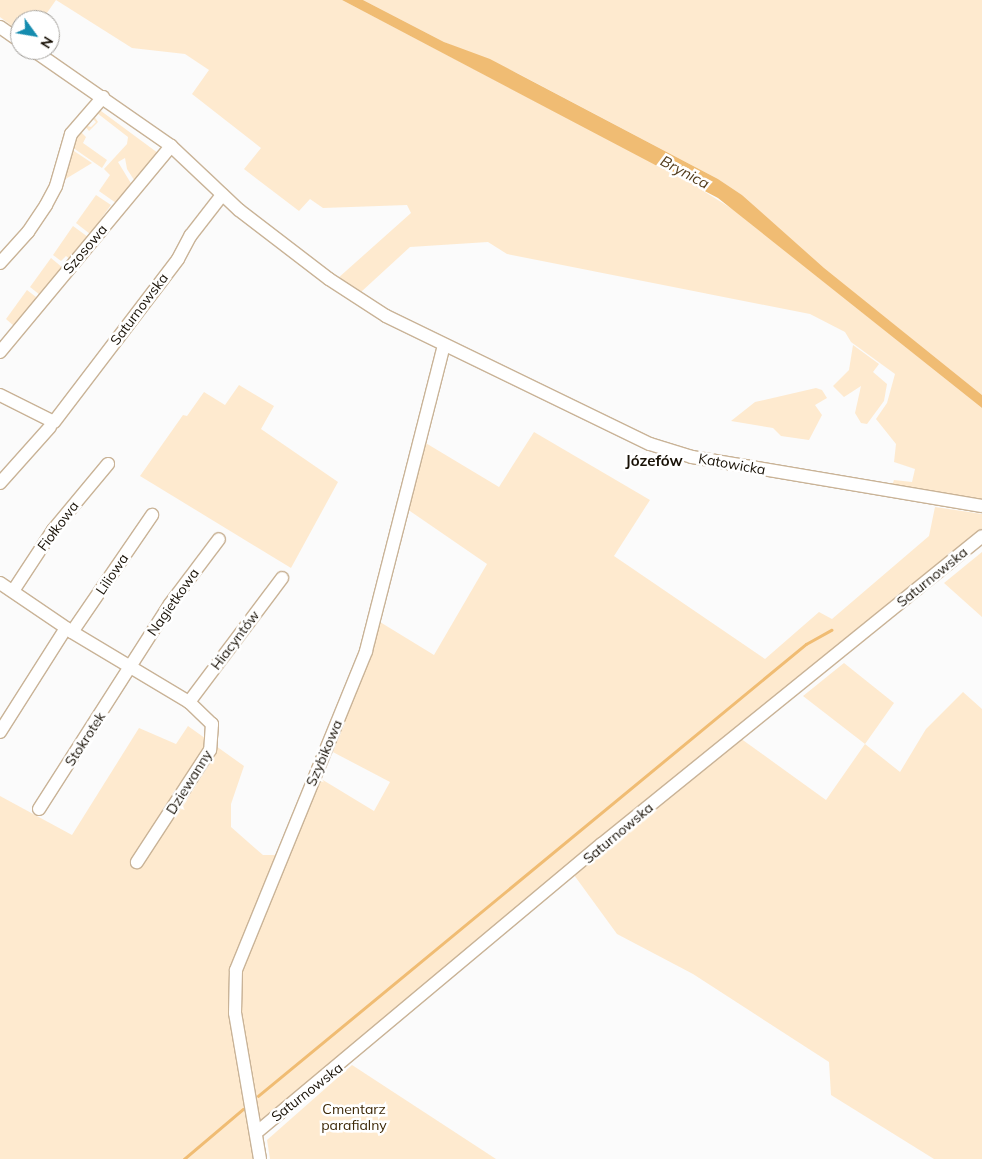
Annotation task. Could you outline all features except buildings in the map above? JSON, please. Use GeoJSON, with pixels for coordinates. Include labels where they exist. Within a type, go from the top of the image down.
{"type":"FeatureCollection","features":[{"type":"Feature","properties":{"kind":"street"},"geometry":{"type":"LineString","coordinates":[[49,60],[171,146],[222,195],[346,290],[386,316],[444,345]]}},
{"type":"Feature","properties":{"kind":"street"},"geometry":{"type":"LineString","coordinates":[[0,263],[43,210],[56,186],[70,134],[103,97]]}},
{"type":"Feature","properties":{"kind":"street","name":"Szosowa"},"geometry":{"type":"LineString","coordinates":[[0,352],[171,146]]}},
{"type":"Feature","properties":{"kind":"street","name":"Saturnowska"},"geometry":{"type":"LineString","coordinates":[[0,483],[52,424],[178,259],[196,229],[222,195]]}},
{"type":"Feature","properties":{"kind":"street","name":"Katowicka"},"geometry":{"type":"LineString","coordinates":[[444,345],[650,444],[681,455],[982,506]]}},
{"type":"Feature","properties":{"kind":"street","name":"Szybikowa"},"geometry":{"type":"LineString","coordinates":[[260,1159],[235,1013],[236,970],[366,651],[444,345]]}},
{"type":"Feature","properties":{"kind":"street"},"geometry":{"type":"LineString","coordinates":[[0,395],[52,424]]}},
{"type":"Feature","properties":{"kind":"street","name":"Fiołkowa"},"geometry":{"type":"LineString","coordinates":[[13,591],[53,530],[108,464]]}},
{"type":"Feature","properties":{"kind":"street","name":"Liliowa"},"geometry":{"type":"LineString","coordinates":[[0,732],[69,630],[152,515]]}},
{"type":"Feature","properties":{"kind":"street","name":"Saturnowska"},"geometry":{"type":"LineString","coordinates":[[256,1133],[610,838],[982,536]]}},
{"type":"Feature","properties":{"kind":"street","name":"Nagietkowa"},"geometry":{"type":"LineString","coordinates":[[129,667],[170,604],[219,539]]}},
{"type":"Feature","properties":{"kind":"street","name":"Hiacyntów"},"geometry":{"type":"LineString","coordinates":[[189,702],[282,578]]}},
{"type":"Feature","properties":{"kind":"street"},"geometry":{"type":"LineString","coordinates":[[0,583],[69,630],[189,702]]}},
{"type":"Feature","properties":{"kind":"street","name":"Stokrotek"},"geometry":{"type":"LineString","coordinates":[[40,809],[129,667]]}},
{"type":"Feature","properties":{"kind":"street","name":"Dziewanny"},"geometry":{"type":"LineString","coordinates":[[137,862],[210,750],[212,724],[189,702]]}},
{"type":"Feature","properties":{"kind":"green space"},"geometry":{"type":"Polygon","coordinates":[[[0,0],[56,0],[49,10],[10,10],[10,24],[0,17],[0,0]]]}},
{"type":"Feature","properties":{"kind":"green space"},"geometry":{"type":"Polygon","coordinates":[[[56,0],[342,0],[684,179],[734,210],[982,408],[982,500],[892,486],[894,480],[912,482],[915,469],[894,462],[896,444],[876,419],[887,403],[895,374],[851,342],[845,332],[810,314],[507,254],[488,242],[410,247],[361,292],[337,279],[411,213],[407,205],[323,208],[310,199],[299,211],[244,169],[261,148],[192,94],[209,70],[185,54],[132,48],[56,0]]]}},
{"type":"Feature","properties":{"kind":"green space"},"geometry":{"type":"Polygon","coordinates":[[[363,0],[982,0],[982,395],[823,268],[742,195],[718,179],[517,73],[444,42],[363,0]]]}},
{"type":"Feature","properties":{"kind":"green space"},"geometry":{"type":"Polygon","coordinates":[[[97,108],[162,156],[136,183],[127,169],[125,158],[118,162],[132,185],[116,203],[99,191],[110,175],[104,169],[127,144],[128,137],[97,113],[94,116],[98,122],[89,131],[84,125],[91,127],[96,122],[91,117],[97,108]]]}},
{"type":"Feature","properties":{"kind":"green space"},"geometry":{"type":"Polygon","coordinates":[[[79,130],[86,137],[83,143],[107,160],[102,168],[69,145],[79,130]]]}},
{"type":"Feature","properties":{"kind":"green space"},"geometry":{"type":"Polygon","coordinates":[[[68,147],[92,163],[59,183],[68,147]]]}},
{"type":"Feature","properties":{"kind":"green space"},"geometry":{"type":"Polygon","coordinates":[[[96,195],[111,205],[90,234],[76,223],[96,195]]]}},
{"type":"Feature","properties":{"kind":"green space"},"geometry":{"type":"Polygon","coordinates":[[[73,226],[88,237],[70,259],[66,256],[61,261],[53,255],[73,226]]]}},
{"type":"Feature","properties":{"kind":"green space"},"geometry":{"type":"Polygon","coordinates":[[[51,258],[63,268],[40,295],[30,287],[51,258]]]}},
{"type":"Feature","properties":{"kind":"green space"},"geometry":{"type":"Polygon","coordinates":[[[27,290],[36,297],[34,303],[14,326],[6,319],[27,290]]]}},
{"type":"Feature","properties":{"kind":"green space"},"geometry":{"type":"Polygon","coordinates":[[[853,345],[879,364],[873,372],[887,384],[884,401],[867,424],[861,423],[855,413],[861,386],[844,397],[833,386],[849,370],[853,345]]]}},
{"type":"Feature","properties":{"kind":"green space"},"geometry":{"type":"Polygon","coordinates":[[[239,385],[274,406],[261,429],[338,482],[291,568],[140,476],[183,415],[187,416],[204,392],[225,405],[239,385]]]}},
{"type":"Feature","properties":{"kind":"green space"},"geometry":{"type":"Polygon","coordinates":[[[816,388],[822,390],[827,398],[815,405],[822,415],[809,440],[781,436],[773,428],[731,421],[755,402],[816,388]]]}},
{"type":"Feature","properties":{"kind":"green space"},"geometry":{"type":"Polygon","coordinates":[[[534,432],[650,500],[614,556],[765,659],[819,612],[832,619],[929,536],[935,507],[982,514],[982,529],[740,738],[826,800],[865,744],[900,772],[926,729],[963,692],[982,709],[982,1159],[934,1159],[831,1095],[829,1062],[693,974],[617,934],[574,875],[610,845],[602,836],[249,1132],[254,1159],[0,1159],[0,796],[72,835],[139,728],[176,744],[188,726],[244,766],[231,804],[231,827],[263,855],[285,855],[318,777],[374,811],[390,782],[329,750],[380,622],[434,655],[487,564],[407,509],[424,442],[499,487],[534,432]]]}},
{"type":"Feature","properties":{"kind":"green space"},"geometry":{"type":"Polygon","coordinates":[[[982,552],[982,617],[944,583],[982,552]]]}},
{"type":"Feature","properties":{"kind":"green space"},"geometry":{"type":"Polygon","coordinates":[[[844,663],[894,703],[865,744],[803,696],[844,663]]]}},
{"type":"Feature","properties":{"kind":"green space","name":"Cmentarz parafialny"},"geometry":{"type":"Polygon","coordinates":[[[352,1065],[496,1159],[270,1159],[267,1140],[352,1065]]]}},
{"type":"Feature","properties":{"kind":"water","name":"Brynica"},"geometry":{"type":"Polygon","coordinates":[[[342,0],[363,0],[444,42],[490,59],[718,179],[742,195],[824,268],[982,395],[982,408],[718,198],[342,0]]]}},
{"type":"Feature","properties":{"kind":"waterway"},"geometry":{"type":"LineString","coordinates":[[258,1096],[806,644],[831,630]]}},
{"type":"Feature","properties":{"kind":"waterway"},"geometry":{"type":"LineString","coordinates":[[184,1159],[243,1109]]}},
{"type":"Feature","properties":{"kind":"district","name":"Józefów"},"geometry":{"type":"Point","coordinates":[654,461]}}]}
